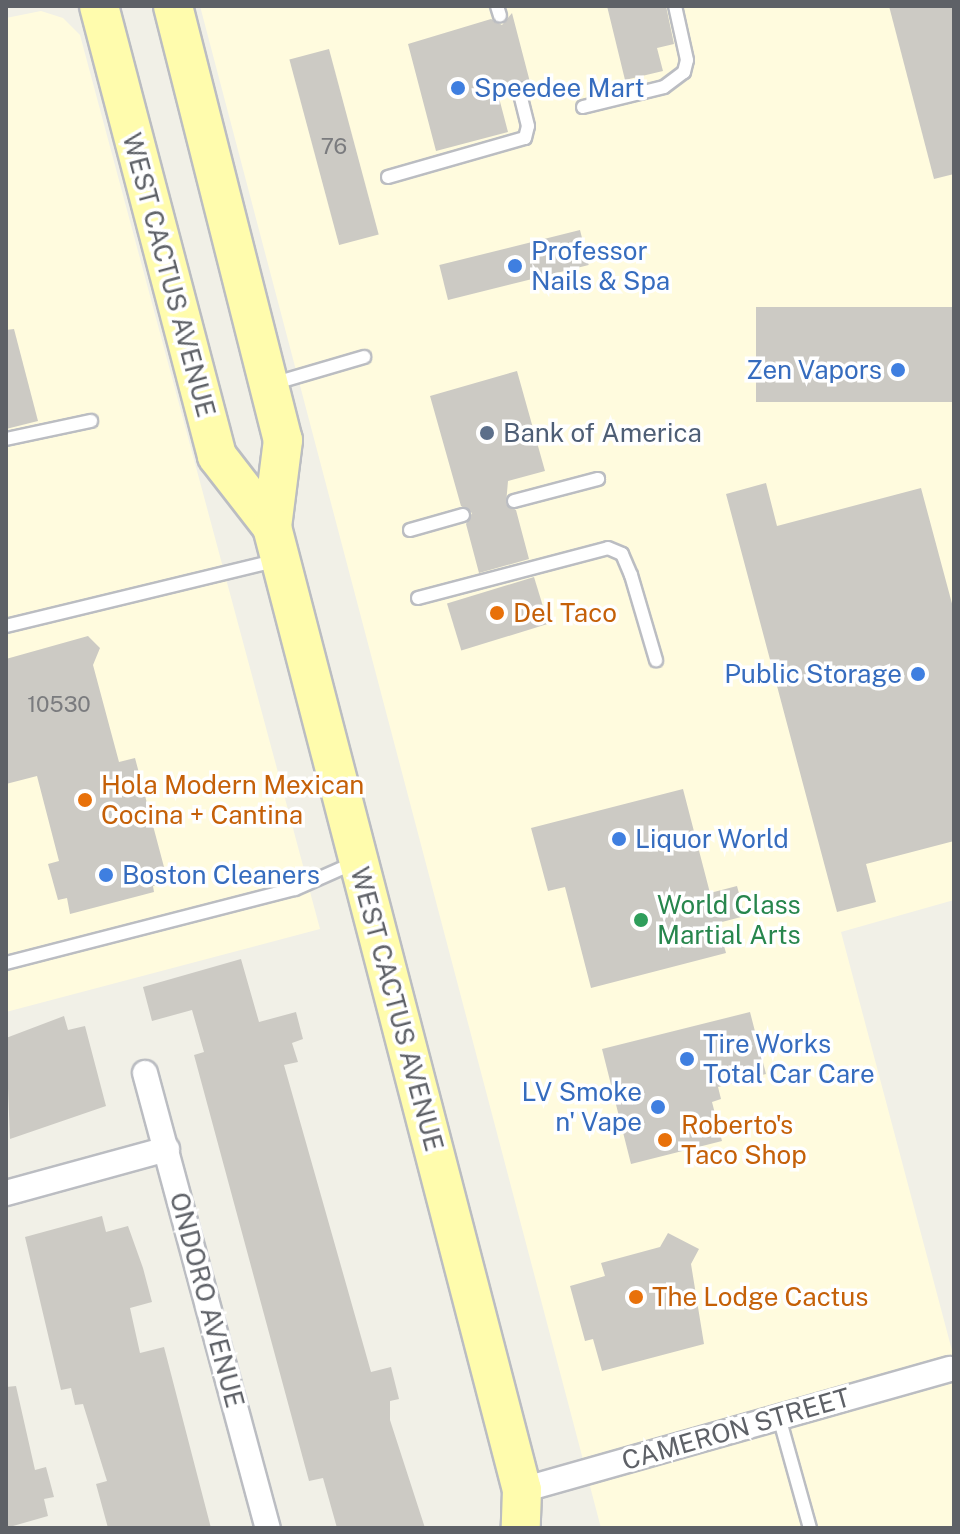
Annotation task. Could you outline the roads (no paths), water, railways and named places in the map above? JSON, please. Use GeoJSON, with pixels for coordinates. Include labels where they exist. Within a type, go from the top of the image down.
{"type":"FeatureCollection","features":[{"type":"Feature","properties":{"kind":"main road","name":"WEST CACTUS AVENUE"},"geometry":{"type":"LineString","coordinates":[[99,6],[217,456],[276,544]]}},
{"type":"Feature","properties":{"kind":"main road","name":"WEST CACTUS AVENUE"},"geometry":{"type":"LineString","coordinates":[[173,6],[283,440],[276,544],[522,1490],[521,1528]]}},
{"type":"Feature","properties":{"kind":"main road","name":"WEST CACTUS AVENUE"},"geometry":{"type":"LineString","coordinates":[[522,1490],[550,1528]]}},
{"type":"Feature","properties":{"kind":"street","name":"ONDORO AVENUE"},"geometry":{"type":"LineString","coordinates":[[145,1073],[268,1528]]}},
{"type":"Feature","properties":{"kind":"street"},"geometry":{"type":"LineString","coordinates":[[6,1193],[167,1149]]}},
{"type":"Feature","properties":{"kind":"street","name":"CAMERON STREET"},"geometry":{"type":"LineString","coordinates":[[522,1490],[950,1369]]}},
{"type":"Feature","properties":{"kind":"lane"},"geometry":{"type":"LineString","coordinates":[[583,107],[664,87],[684,72],[687,60],[675,6]]}},
{"type":"Feature","properties":{"kind":"lane"},"geometry":{"type":"LineString","coordinates":[[388,177],[525,138],[528,126],[519,89]]}},
{"type":"Feature","properties":{"kind":"lane"},"geometry":{"type":"LineString","coordinates":[[271,384],[364,357]]}},
{"type":"Feature","properties":{"kind":"lane"},"geometry":{"type":"LineString","coordinates":[[6,439],[91,421]]}},
{"type":"Feature","properties":{"kind":"lane"},"geometry":{"type":"LineString","coordinates":[[514,501],[598,479]]}},
{"type":"Feature","properties":{"kind":"lane"},"geometry":{"type":"LineString","coordinates":[[410,530],[463,515]]}},
{"type":"Feature","properties":{"kind":"lane"},"geometry":{"type":"LineString","coordinates":[[6,626],[276,544]]}},
{"type":"Feature","properties":{"kind":"lane"},"geometry":{"type":"LineString","coordinates":[[418,598],[608,548],[622,554],[631,575],[656,660]]}},
{"type":"Feature","properties":{"kind":"lane"},"geometry":{"type":"LineString","coordinates":[[6,963],[295,889],[359,860]]}},
{"type":"Feature","properties":{"kind":"lane"},"geometry":{"type":"LineString","coordinates":[[779,1417],[810,1528]]}},
{"type":"Feature","properties":{"kind":"place","name":"Speedee Mart"},"geometry":{"type":"Point","coordinates":[458,88]}},
{"type":"Feature","properties":{"kind":"place","name":"Professor Nails & Spa"},"geometry":{"type":"Point","coordinates":[515,266]}},
{"type":"Feature","properties":{"kind":"place","name":"Zen Vapors"},"geometry":{"type":"Point","coordinates":[898,370]}},
{"type":"Feature","properties":{"kind":"place","name":"Bank of America"},"geometry":{"type":"Point","coordinates":[487,433]}},
{"type":"Feature","properties":{"kind":"place","name":"Del Taco"},"geometry":{"type":"Point","coordinates":[497,613]}},
{"type":"Feature","properties":{"kind":"place","name":"Public Storage"},"geometry":{"type":"Point","coordinates":[918,674]}},
{"type":"Feature","properties":{"kind":"place","name":"Hola Modern Mexican Cocina + Cantina"},"geometry":{"type":"Point","coordinates":[85,800]}},
{"type":"Feature","properties":{"kind":"place","name":"Liquor World"},"geometry":{"type":"Point","coordinates":[619,839]}},
{"type":"Feature","properties":{"kind":"place","name":"Boston Cleaners"},"geometry":{"type":"Point","coordinates":[106,875]}},
{"type":"Feature","properties":{"kind":"place","name":"World Class Martial Arts"},"geometry":{"type":"Point","coordinates":[641,920]}},
{"type":"Feature","properties":{"kind":"place","name":"Tire Works Total Car Care"},"geometry":{"type":"Point","coordinates":[687,1059]}},
{"type":"Feature","properties":{"kind":"place","name":"LV Smoke n' Vape"},"geometry":{"type":"Point","coordinates":[658,1107]}},
{"type":"Feature","properties":{"kind":"place","name":"Roberto's Taco Shop"},"geometry":{"type":"Point","coordinates":[665,1140]}},
{"type":"Feature","properties":{"kind":"place","name":"The Lodge Cactus"},"geometry":{"type":"Point","coordinates":[636,1297]}}]}
